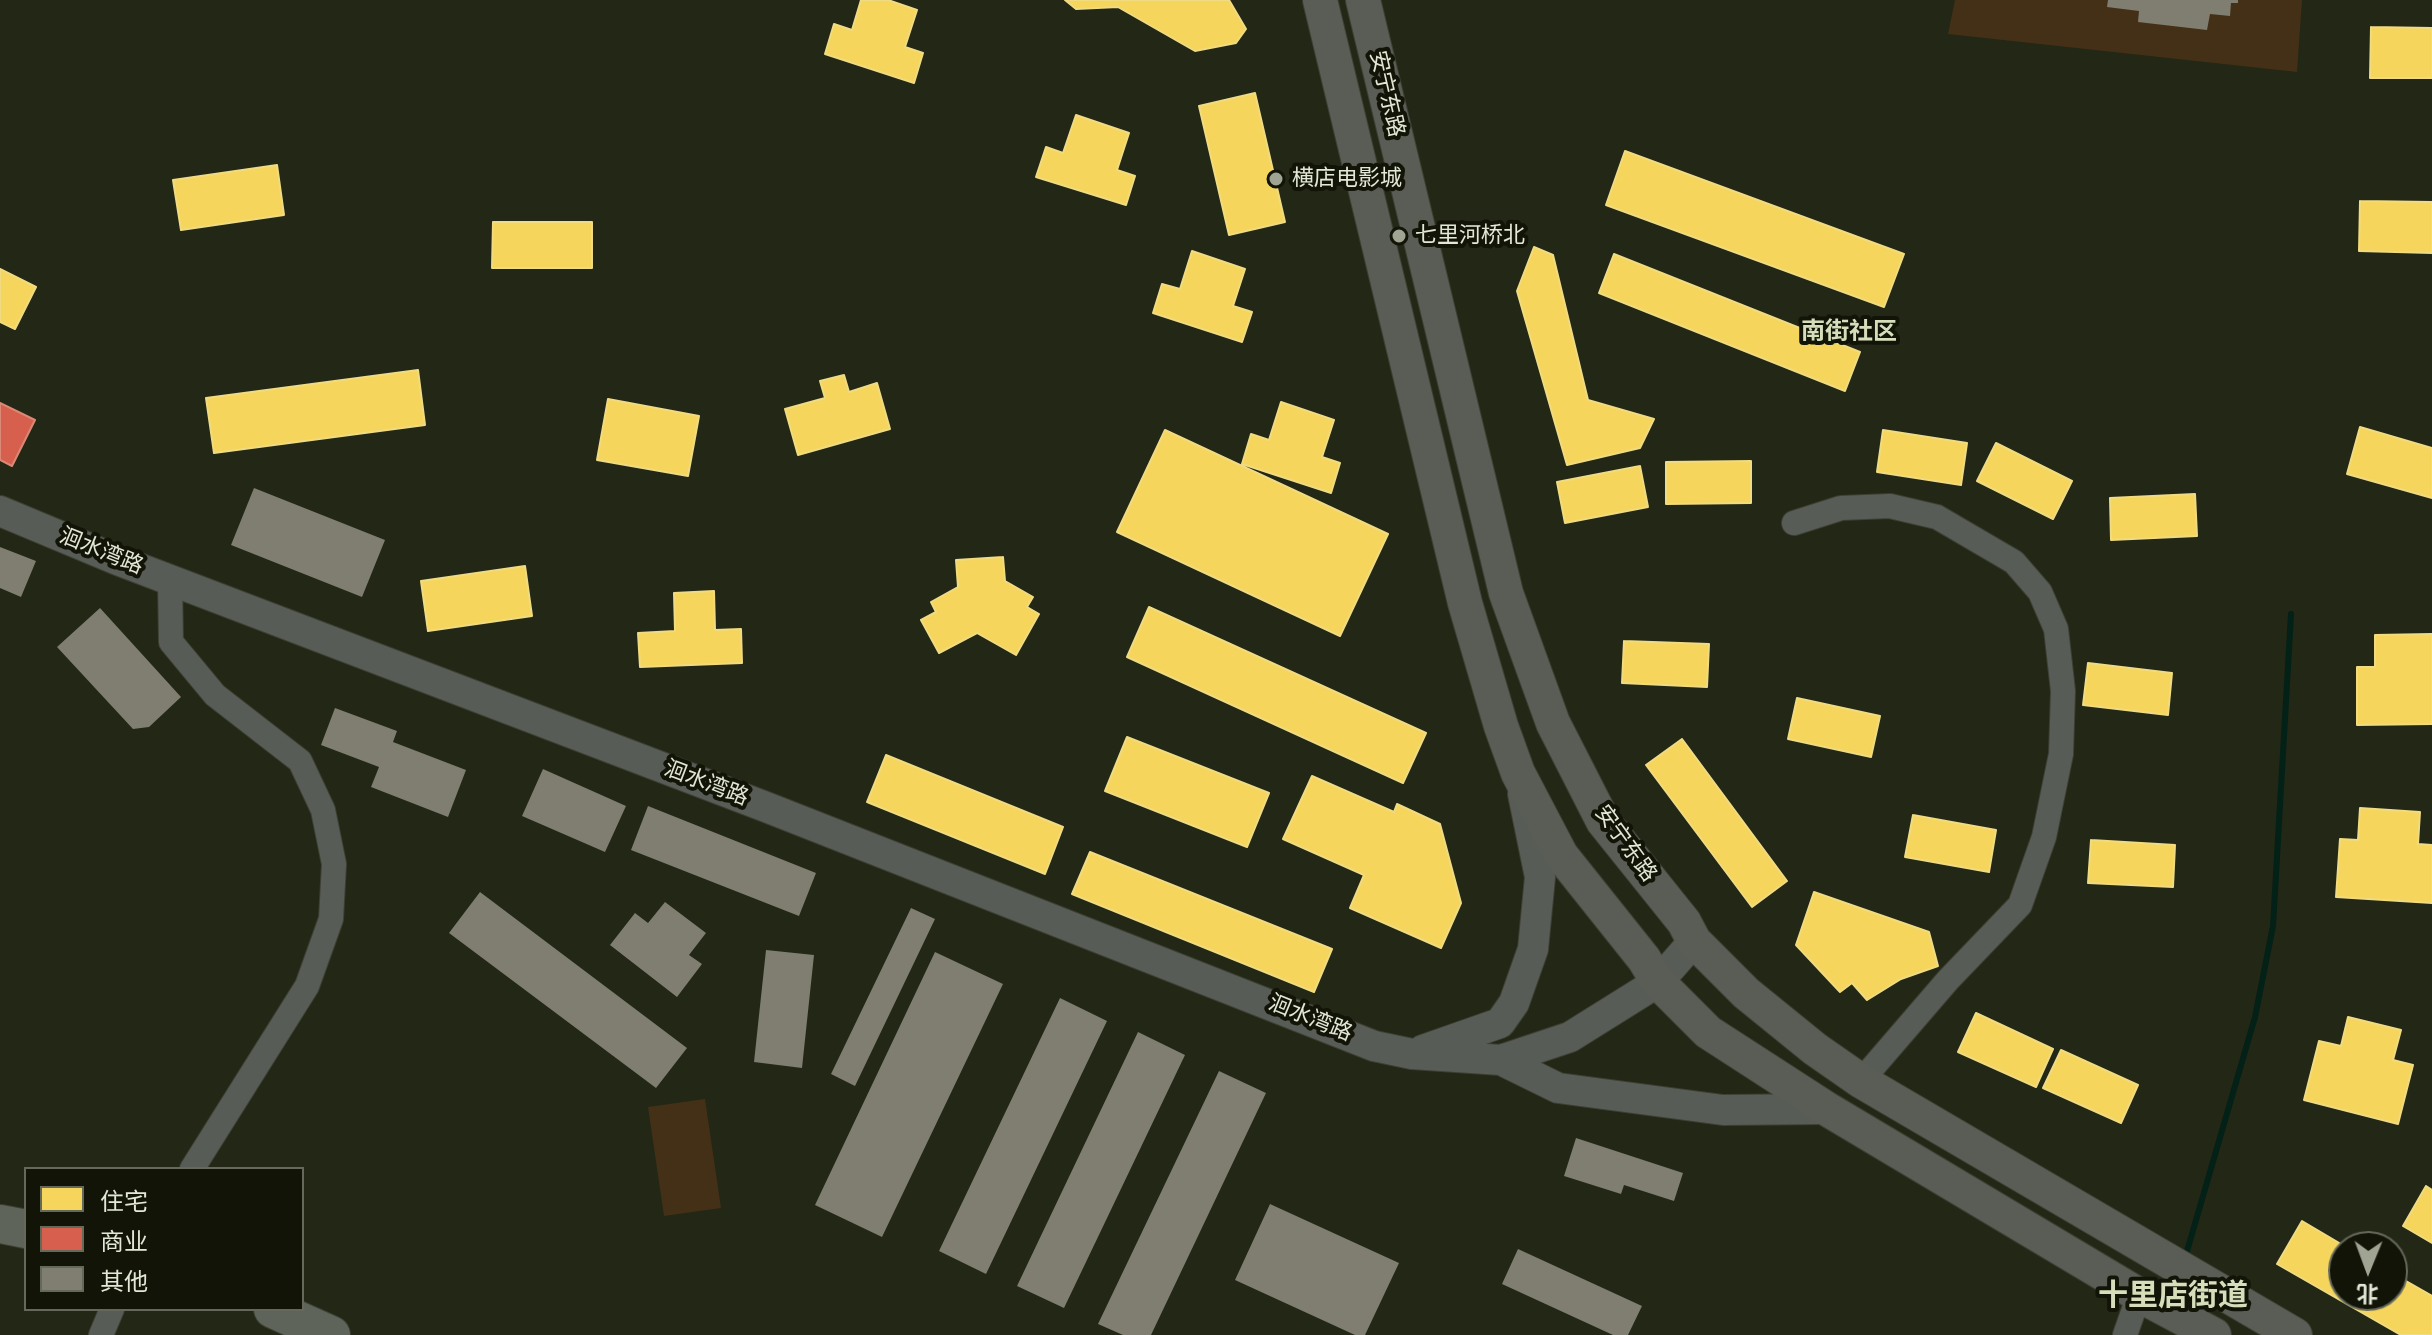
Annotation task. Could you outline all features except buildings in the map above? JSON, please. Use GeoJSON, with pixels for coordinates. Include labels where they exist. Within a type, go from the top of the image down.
{"type":"FeatureCollection","features":[{"type":"Feature","properties":{"kind":"highway"},"geometry":{"type":"LineString","coordinates":[[0,1224],[24,1229]]}},
{"type":"Feature","properties":{"kind":"highway"},"geometry":{"type":"LineString","coordinates":[[277,1311],[324,1332]]}},
{"type":"Feature","properties":{"kind":"main road"},"geometry":{"type":"LineString","coordinates":[[1320,0],[1465,603],[1518,773],[1561,855],[1644,959],[1658,982],[1708,1032],[1827,1109],[2159,1306],[2214,1335]]}},
{"type":"Feature","properties":{"kind":"main road","name":"安宁东路"},"geometry":{"type":"LineString","coordinates":[[1363,0],[1506,593],[1553,723],[1603,821],[1684,922],[1694,941],[1746,993],[1861,1081],[2295,1335]]}},
{"type":"Feature","properties":{"kind":"street"},"geometry":{"type":"LineString","coordinates":[[1794,523],[1841,508],[1890,506],[1937,517],[2014,562],[2040,592],[2056,629],[2063,691],[2061,754],[2044,837],[2020,905],[1948,980],[1861,1081]]}},
{"type":"Feature","properties":{"kind":"street","name":"洄水湾路"},"geometry":{"type":"LineString","coordinates":[[0,511],[796,818],[1374,1046],[1412,1054],[1501,1060],[1570,1037],[1658,982],[1694,941]]}},
{"type":"Feature","properties":{"kind":"street"},"geometry":{"type":"LineString","coordinates":[[170,579],[171,642],[215,695],[300,761],[323,810],[334,864],[331,919],[307,986],[193,1167]]}},
{"type":"Feature","properties":{"kind":"street"},"geometry":{"type":"LineString","coordinates":[[1412,1054],[1500,1023],[1514,1003],[1533,949],[1540,877],[1518,773]]}},
{"type":"Feature","properties":{"kind":"street","name":"洄水湾路"},"geometry":{"type":"LineString","coordinates":[[1501,1060],[1558,1088],[1723,1110],[1827,1109]]}},
{"type":"Feature","properties":{"kind":"street"},"geometry":{"type":"LineString","coordinates":[[2125,1335],[2159,1306]]}},
{"type":"Feature","properties":{"kind":"street"},"geometry":{"type":"LineString","coordinates":[[101,1335],[111,1311]]}},
{"type":"Feature","properties":{"kind":"shaded area"},"geometry":{"type":"Polygon","coordinates":[[[1955,0],[2302,0],[2297,72],[1948,34],[1955,0]]]}},
{"type":"Feature","properties":{"kind":"shaded area"},"geometry":{"type":"Polygon","coordinates":[[[705,1099],[721,1208],[664,1216],[648,1107],[705,1099]]]}},
{"type":"Feature","properties":{"kind":"waterway"},"geometry":{"type":"LineString","coordinates":[[2185,1258],[2255,1017],[2273,926],[2291,614]]}},
{"type":"Feature","properties":{"kind":"place","name":"横店电影城"},"geometry":{"type":"Point","coordinates":[1276,179]}},
{"type":"Feature","properties":{"kind":"place","name":"七里河桥北"},"geometry":{"type":"Point","coordinates":[1399,236]}},
{"type":"Feature","properties":{"kind":"district","name":"南街社区"},"geometry":{"type":"Point","coordinates":[1849,333]}},
{"type":"Feature","properties":{"kind":"district","name":"十里店街道"},"geometry":{"type":"Point","coordinates":[2173,1297]}}]}
